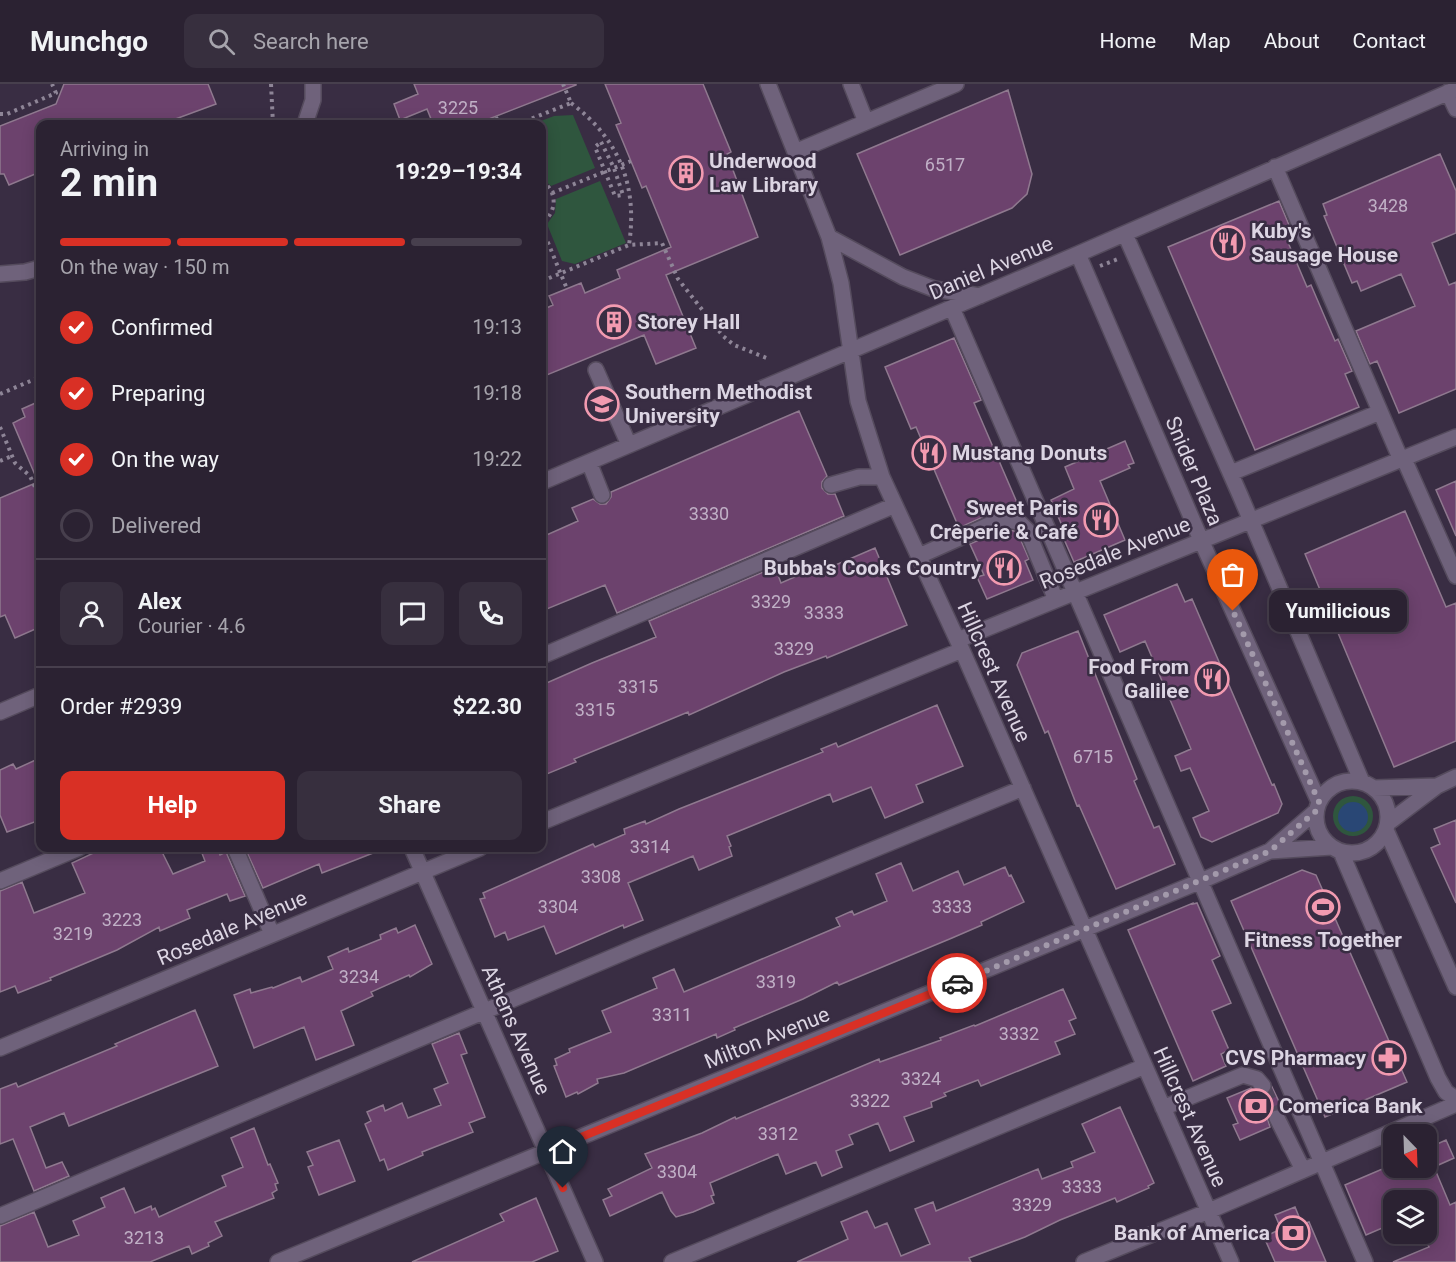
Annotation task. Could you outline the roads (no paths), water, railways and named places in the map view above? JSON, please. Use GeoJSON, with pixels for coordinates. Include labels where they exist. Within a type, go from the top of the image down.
{"type":"FeatureCollection","features":[{"type":"Feature","properties":{"kind":"street"},"geometry":{"type":"LineString","coordinates":[[306,120],[313,100],[313,84]]}},
{"type":"Feature","properties":{"kind":"street","name":"Hillcrest Avenue"},"geometry":{"type":"LineString","coordinates":[[768,84],[829,237],[840,283],[858,401],[882,477],[960,645],[1231,1262]]}},
{"type":"Feature","properties":{"kind":"street"},"geometry":{"type":"LineString","coordinates":[[851,84],[866,122]]}},
{"type":"Feature","properties":{"kind":"street"},"geometry":{"type":"LineString","coordinates":[[795,152],[956,84]]}},
{"type":"Feature","properties":{"kind":"street"},"geometry":{"type":"LineString","coordinates":[[1452,90],[1456,109]]}},
{"type":"Feature","properties":{"kind":"street","name":"Daniel Avenue"},"geometry":{"type":"LineString","coordinates":[[546,480],[1125,234],[1452,90]]}},
{"type":"Feature","properties":{"kind":"street"},"geometry":{"type":"LineString","coordinates":[[1275,167],[1380,412],[1456,576]]}},
{"type":"Feature","properties":{"kind":"street","name":"Snider Plaza"},"geometry":{"type":"LineString","coordinates":[[1125,234],[1368,785]]}},
{"type":"Feature","properties":{"kind":"street"},"geometry":{"type":"LineString","coordinates":[[829,237],[903,277],[934,289],[980,296]]}},
{"type":"Feature","properties":{"kind":"street","name":"Snider Plaza"},"geometry":{"type":"LineString","coordinates":[[1078,254],[1317,807]]}},
{"type":"Feature","properties":{"kind":"street"},"geometry":{"type":"LineString","coordinates":[[0,274],[36,269]]}},
{"type":"Feature","properties":{"kind":"street"},"geometry":{"type":"LineString","coordinates":[[952,308],[1365,1262]]}},
{"type":"Feature","properties":{"kind":"street"},"geometry":{"type":"LineString","coordinates":[[596,370],[628,446]]}},
{"type":"Feature","properties":{"kind":"street"},"geometry":{"type":"LineString","coordinates":[[1231,473],[1380,412]]}},
{"type":"Feature","properties":{"kind":"street","name":"Rosedale Avenue"},"geometry":{"type":"LineString","coordinates":[[546,820],[960,645],[1074,592],[1456,437]]}},
{"type":"Feature","properties":{"kind":"street"},"geometry":{"type":"LineString","coordinates":[[589,462],[602,495]]}},
{"type":"Feature","properties":{"kind":"street"},"geometry":{"type":"LineString","coordinates":[[831,485],[859,477],[882,477]]}},
{"type":"Feature","properties":{"kind":"street"},"geometry":{"type":"LineString","coordinates":[[546,654],[895,505]]}},
{"type":"Feature","properties":{"kind":"street"},"geometry":{"type":"LineString","coordinates":[[919,556],[1002,519],[1019,522],[1027,530],[1056,600]]}},
{"type":"Feature","properties":{"kind":"street"},"geometry":{"type":"LineString","coordinates":[[0,712],[36,697]]}},
{"type":"Feature","properties":{"kind":"street"},"geometry":{"type":"LineString","coordinates":[[1437,786],[1368,785],[1350,781],[1337,784],[1326,791],[1317,807],[1318,832],[1324,841],[1336,850],[1354,853],[1368,850],[1378,842],[1387,827],[1437,786],[1456,777]]}},
{"type":"Feature","properties":{"kind":"street"},"geometry":{"type":"LineString","coordinates":[[1368,785],[1386,804],[1387,827],[1456,987]]}},
{"type":"Feature","properties":{"kind":"street"},"geometry":{"type":"LineString","coordinates":[[0,1215],[639,946],[1023,788]]}},
{"type":"Feature","properties":{"kind":"street","name":"Milton Avenue"},"geometry":{"type":"LineString","coordinates":[[278,1262],[1085,930],[1270,851],[1317,807]]}},
{"type":"Feature","properties":{"kind":"street"},"geometry":{"type":"LineString","coordinates":[[1336,850],[1438,1078],[1446,1092],[1456,1099]]}},
{"type":"Feature","properties":{"kind":"street","name":"Milton Avenue"},"geometry":{"type":"LineString","coordinates":[[1270,851],[1336,850]]}},
{"type":"Feature","properties":{"kind":"street"},"geometry":{"type":"LineString","coordinates":[[0,881],[69,852]]}},
{"type":"Feature","properties":{"kind":"street"},"geometry":{"type":"LineString","coordinates":[[237,852],[272,934]]}},
{"type":"Feature","properties":{"kind":"street","name":"Athens Avenue"},"geometry":{"type":"LineString","coordinates":[[414,852],[595,1262]]}},
{"type":"Feature","properties":{"kind":"street","name":"Rosedale Avenue"},"geometry":{"type":"LineString","coordinates":[[0,1048],[470,852]]}},
{"type":"Feature","properties":{"kind":"street"},"geometry":{"type":"LineString","coordinates":[[672,1262],[1144,1066]]}},
{"type":"Feature","properties":{"kind":"street"},"geometry":{"type":"LineString","coordinates":[[1163,1108],[1243,1075],[1257,1079],[1263,1086]]}},
{"type":"Feature","properties":{"kind":"street"},"geometry":{"type":"LineString","coordinates":[[1084,1262],[1209,1211],[1456,1104]]}},
{"type":"Feature","properties":{"kind":"street"},"geometry":{"type":"LineString","coordinates":[[1277,1119],[1303,1170]]}},
{"type":"Feature","properties":{"kind":"water"},"geometry":{"type":"Polygon","coordinates":[[[1353,802],[1364,806],[1368,817],[1364,828],[1353,832],[1342,828],[1338,817],[1342,806],[1353,802]]]}},
{"type":"Feature","properties":{"kind":"tunnel"},"geometry":{"type":"LineString","coordinates":[[1263,1086],[1277,1118]]}},
{"type":"Feature","properties":{"kind":"place","name":"Underwood Law Library"},"geometry":{"type":"Point","coordinates":[686,173]}},
{"type":"Feature","properties":{"kind":"place","name":"Kuby's Sausage House"},"geometry":{"type":"Point","coordinates":[1228,243]}},
{"type":"Feature","properties":{"kind":"place","name":"Storey Hall"},"geometry":{"type":"Point","coordinates":[614,322]}},
{"type":"Feature","properties":{"kind":"place","name":"Southern Methodist University"},"geometry":{"type":"Point","coordinates":[602,404]}},
{"type":"Feature","properties":{"kind":"place","name":"Mustang Donuts"},"geometry":{"type":"Point","coordinates":[929,453]}},
{"type":"Feature","properties":{"kind":"place","name":"Sweet Paris Crêperie & Café"},"geometry":{"type":"Point","coordinates":[1101,520]}},
{"type":"Feature","properties":{"kind":"place","name":"Bubba's Cooks Country"},"geometry":{"type":"Point","coordinates":[1004,568]}},
{"type":"Feature","properties":{"kind":"place","name":"Yumilicious"},"geometry":{"type":"Point","coordinates":[1233,611]}},
{"type":"Feature","properties":{"kind":"place","name":"Food From Galilee"},"geometry":{"type":"Point","coordinates":[1212,679]}},
{"type":"Feature","properties":{"kind":"place","name":"Fitness Together"},"geometry":{"type":"Point","coordinates":[1323,907]}},
{"type":"Feature","properties":{"kind":"place","name":"CVS Pharmacy"},"geometry":{"type":"Point","coordinates":[1389,1058]}},
{"type":"Feature","properties":{"kind":"place","name":"Comerica Bank"},"geometry":{"type":"Point","coordinates":[1256,1106]}},
{"type":"Feature","properties":{"kind":"place","name":"Bank of America"},"geometry":{"type":"Point","coordinates":[1293,1233]}}]}
